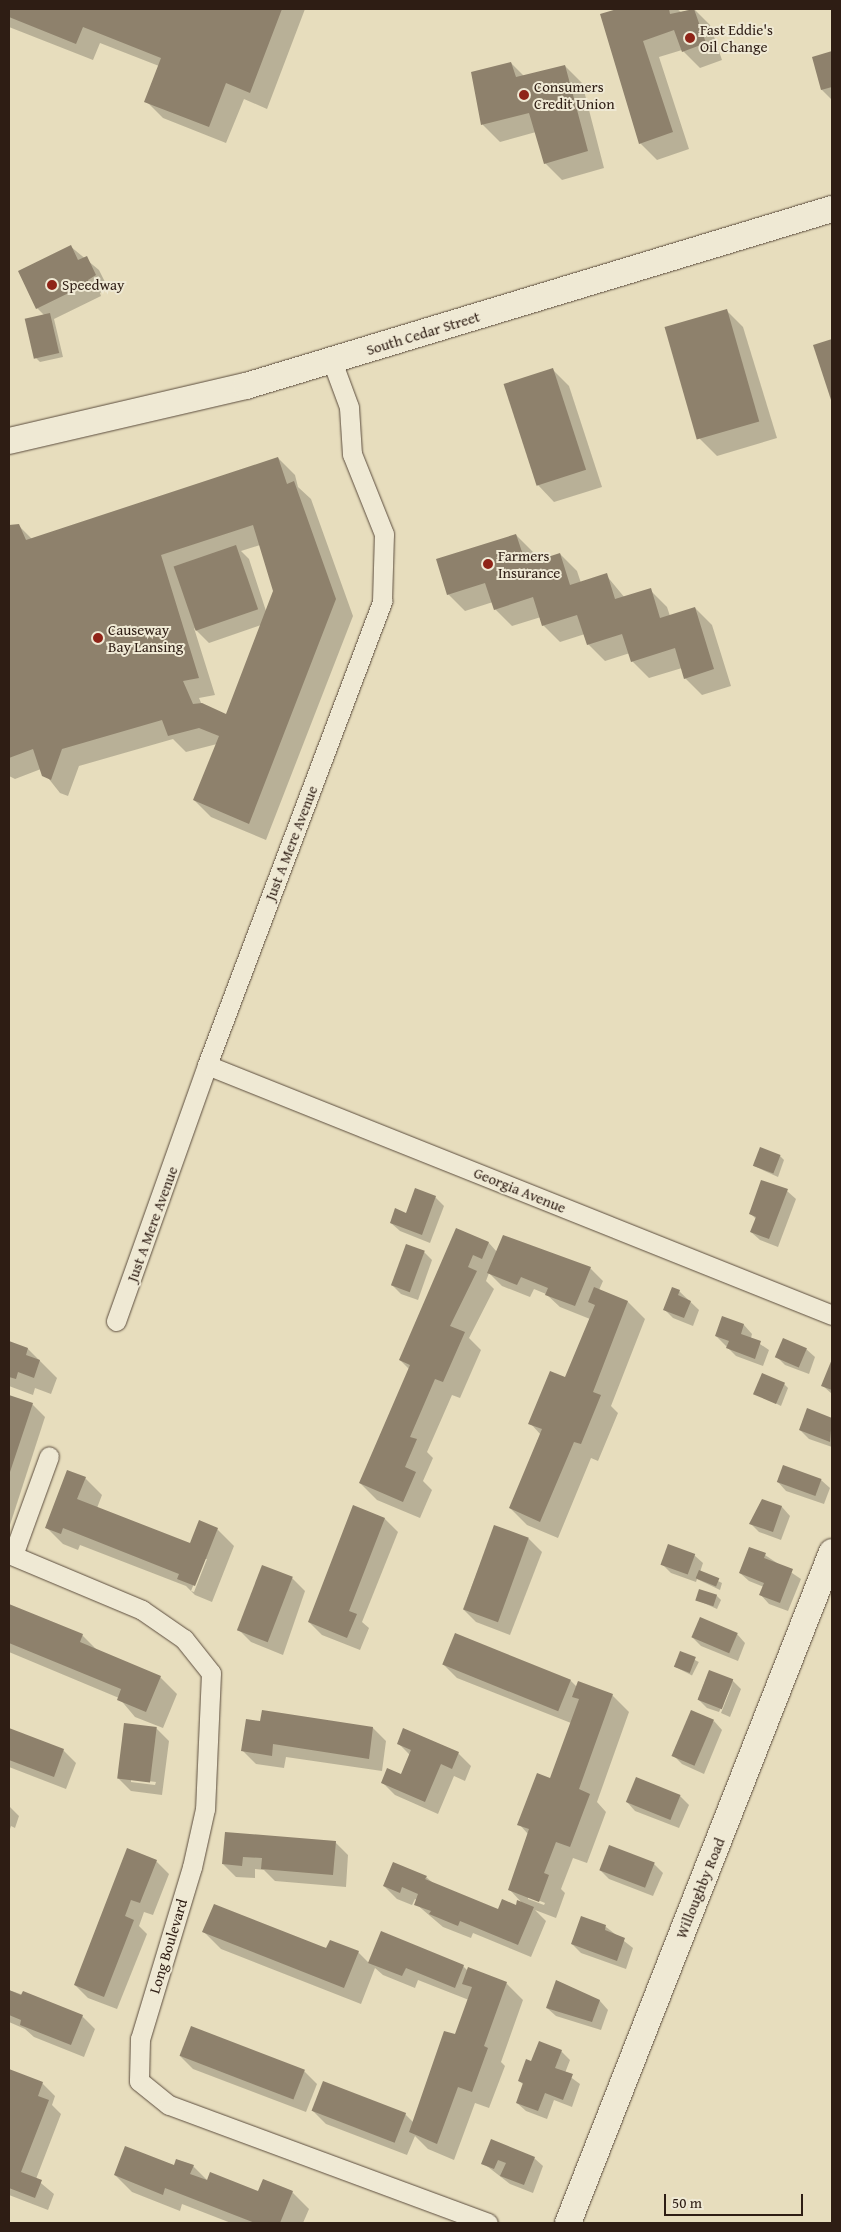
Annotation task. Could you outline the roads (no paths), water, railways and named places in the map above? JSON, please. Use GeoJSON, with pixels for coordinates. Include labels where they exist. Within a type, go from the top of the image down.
{"type":"FeatureCollection","features":[{"type":"Feature","properties":{"kind":"main road","name":"South Cedar Street"},"geometry":{"type":"LineString","coordinates":[[9,441],[182,404],[332,361],[832,209]]}},
{"type":"Feature","properties":{"kind":"main road","name":"Willoughby Road"},"geometry":{"type":"LineString","coordinates":[[568,2223],[832,1552]]}},
{"type":"Feature","properties":{"kind":"street","name":"Just A Mere Avenue"},"geometry":{"type":"LineString","coordinates":[[116,1320],[207,1065],[382,601],[384,534],[352,454],[349,407],[332,361]]}},
{"type":"Feature","properties":{"kind":"street","name":"Georgia Avenue"},"geometry":{"type":"LineString","coordinates":[[207,1065],[832,1315]]}},
{"type":"Feature","properties":{"kind":"street"},"geometry":{"type":"LineString","coordinates":[[11,1555],[49,1456]]}},
{"type":"Feature","properties":{"kind":"street","name":"Long Boulevard"},"geometry":{"type":"LineString","coordinates":[[11,1555],[142,1610],[184,1639],[211,1673],[206,1808],[192,1867],[140,2039],[139,2081],[169,2106],[488,2223]]}},
{"type":"Feature","properties":{"kind":"place","name":"Fast Eddie's Oil Change"},"geometry":{"type":"Point","coordinates":[690,38]}},
{"type":"Feature","properties":{"kind":"place","name":"Consumers Credit Union"},"geometry":{"type":"Point","coordinates":[524,95]}},
{"type":"Feature","properties":{"kind":"place","name":"Speedway"},"geometry":{"type":"Point","coordinates":[52,285]}},
{"type":"Feature","properties":{"kind":"place","name":"Farmers Insurance"},"geometry":{"type":"Point","coordinates":[488,564]}},
{"type":"Feature","properties":{"kind":"place","name":"Causeway Bay Lansing"},"geometry":{"type":"Point","coordinates":[98,638]}}]}
